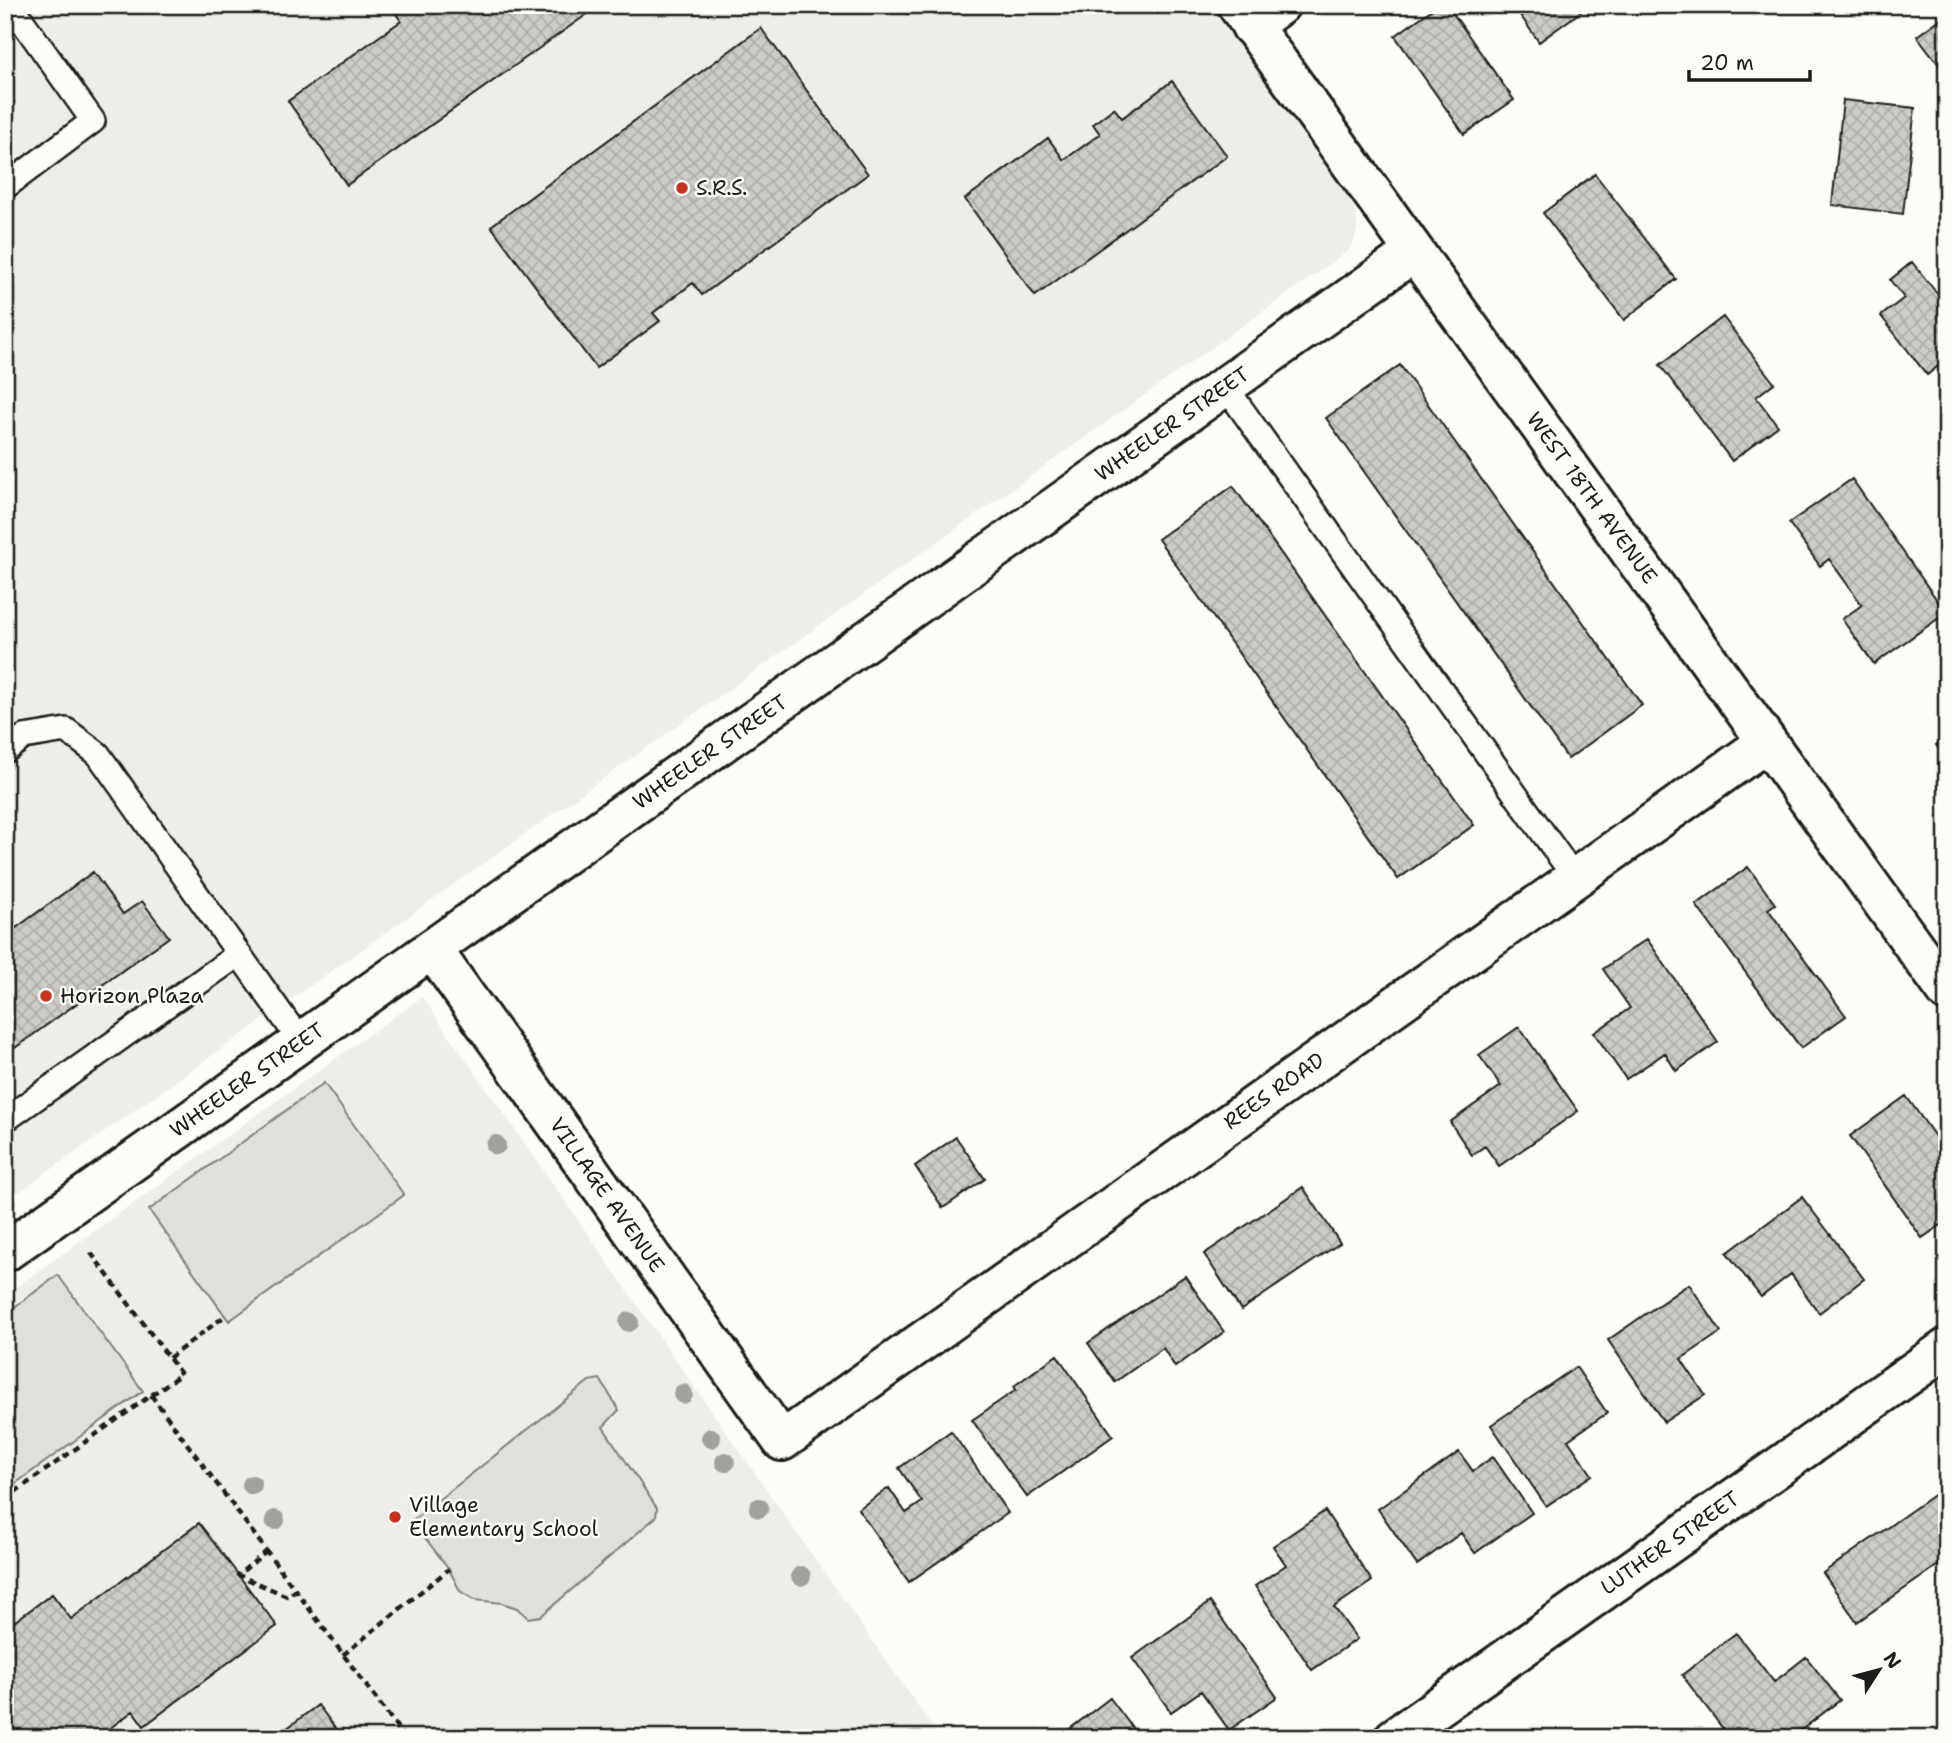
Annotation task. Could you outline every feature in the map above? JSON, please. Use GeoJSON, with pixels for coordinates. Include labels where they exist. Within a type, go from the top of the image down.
{"type":"FeatureCollection","features":[{"type":"Feature","properties":{"kind":"street","name":"WEST 18TH AVENUE"},"geometry":{"type":"LineString","coordinates":[[1256,12],[1415,252],[1947,992]]}},
{"type":"Feature","properties":{"kind":"street","name":"WHEELER STREET"},"geometry":{"type":"LineString","coordinates":[[5,1252],[1415,252]]}},
{"type":"Feature","properties":{"kind":"street","name":"REES ROAD"},"geometry":{"type":"LineString","coordinates":[[782,1441],[1767,742]]}},
{"type":"Feature","properties":{"kind":"street","name":"VILLAGE AVENUE"},"geometry":{"type":"LineString","coordinates":[[432,949],[782,1441]]}},
{"type":"Feature","properties":{"kind":"street","name":"LUTHER STREET"},"geometry":{"type":"LineString","coordinates":[[1394,1738],[1947,1348]]}},
{"type":"Feature","properties":{"kind":"lane"},"geometry":{"type":"LineString","coordinates":[[5,187],[93,121],[11,5]]}},
{"type":"Feature","properties":{"kind":"lane"},"geometry":{"type":"LineString","coordinates":[[1225,386],[1575,878]]}},
{"type":"Feature","properties":{"kind":"lane"},"geometry":{"type":"LineString","coordinates":[[5,751],[24,737],[66,730],[98,754],[301,1042]]}},
{"type":"Feature","properties":{"kind":"lane"},"geometry":{"type":"LineString","coordinates":[[5,1120],[239,954]]}},
{"type":"Feature","properties":{"kind":"path"},"geometry":{"type":"LineString","coordinates":[[5,1499],[181,1374],[91,1253]]}},
{"type":"Feature","properties":{"kind":"path"},"geometry":{"type":"LineString","coordinates":[[169,1358],[225,1316]]}},
{"type":"Feature","properties":{"kind":"path"},"geometry":{"type":"LineString","coordinates":[[151,1395],[405,1738]]}},
{"type":"Feature","properties":{"kind":"path"},"geometry":{"type":"LineString","coordinates":[[267,1551],[238,1574],[287,1596],[296,1590]]}},
{"type":"Feature","properties":{"kind":"path"},"geometry":{"type":"LineString","coordinates":[[343,1655],[449,1569]]}},
{"type":"Feature","properties":{"kind":"shaded area"},"geometry":{"type":"Polygon","coordinates":[[[5,5],[1210,5],[1353,205],[1357,229],[1348,251],[1337,259],[5,1202],[5,5]]]}},
{"type":"Feature","properties":{"kind":"shaded area","name":"Village Elementary School"},"geometry":{"type":"Polygon","coordinates":[[[422,997],[940,1738],[5,1738],[5,1295],[422,997]]]}},
{"type":"Feature","properties":{"kind":"shaded area"},"geometry":{"type":"Polygon","coordinates":[[[324,1083],[404,1195],[229,1321],[149,1210],[324,1083]]]}},
{"type":"Feature","properties":{"kind":"shaded area"},"geometry":{"type":"Polygon","coordinates":[[[58,1275],[143,1391],[5,1491],[5,1314],[58,1275]]]}},
{"type":"Feature","properties":{"kind":"shaded area"},"geometry":{"type":"Polygon","coordinates":[[[600,1379],[619,1410],[603,1427],[657,1508],[656,1517],[541,1616],[528,1618],[517,1608],[502,1603],[475,1600],[460,1591],[449,1569],[412,1521],[589,1381],[600,1379]]]}},
{"type":"Feature","properties":{"kind":"building"},"geometry":{"type":"Polygon","coordinates":[[[390,5],[600,5],[347,185],[288,101],[401,21],[390,5]]]}},
{"type":"Feature","properties":{"kind":"building"},"geometry":{"type":"Polygon","coordinates":[[[901,5],[919,5],[907,14],[901,5]]]}},
{"type":"Feature","properties":{"kind":"building"},"geometry":{"type":"Polygon","coordinates":[[[1438,5],[1447,5],[1514,100],[1464,134],[1395,36],[1438,5]]]}},
{"type":"Feature","properties":{"kind":"building"},"geometry":{"type":"Polygon","coordinates":[[[1513,5],[1590,5],[1539,42],[1513,5]]]}},
{"type":"Feature","properties":{"kind":"building"},"geometry":{"type":"Polygon","coordinates":[[[1947,14],[1947,75],[1917,36],[1947,14]]]}},
{"type":"Feature","properties":{"kind":"building"},"geometry":{"type":"Polygon","coordinates":[[[761,28],[868,174],[702,295],[693,283],[653,313],[660,321],[596,368],[491,226],[761,28]]]}},
{"type":"Feature","properties":{"kind":"building"},"geometry":{"type":"Polygon","coordinates":[[[1172,81],[1227,156],[1035,296],[965,199],[1048,138],[1064,160],[1100,134],[1093,124],[1114,108],[1122,118],[1172,81]]]}},
{"type":"Feature","properties":{"kind":"building"},"geometry":{"type":"Polygon","coordinates":[[[5,90],[14,102],[5,109],[5,90]]]}},
{"type":"Feature","properties":{"kind":"building"},"geometry":{"type":"Polygon","coordinates":[[[1843,100],[1915,108],[1903,214],[1832,205],[1843,100]]]}},
{"type":"Feature","properties":{"kind":"building"},"geometry":{"type":"Polygon","coordinates":[[[1595,174],[1676,279],[1624,320],[1543,213],[1595,174]]]}},
{"type":"Feature","properties":{"kind":"building"},"geometry":{"type":"Polygon","coordinates":[[[1912,262],[1947,306],[1947,359],[1927,375],[1881,316],[1904,298],[1890,280],[1912,262]]]}},
{"type":"Feature","properties":{"kind":"building"},"geometry":{"type":"Polygon","coordinates":[[[1723,317],[1774,383],[1756,397],[1778,426],[1732,461],[1660,365],[1723,317]]]}},
{"type":"Feature","properties":{"kind":"building"},"geometry":{"type":"Polygon","coordinates":[[[1400,365],[1642,705],[1568,759],[1326,418],[1400,365]]]}},
{"type":"Feature","properties":{"kind":"building"},"geometry":{"type":"Polygon","coordinates":[[[1852,479],[1946,613],[1874,664],[1842,619],[1862,605],[1829,559],[1820,566],[1789,523],[1852,479]]]}},
{"type":"Feature","properties":{"kind":"building"},"geometry":{"type":"Polygon","coordinates":[[[1233,486],[1474,825],[1398,879],[1158,539],[1233,486]]]}},
{"type":"Feature","properties":{"kind":"building"},"geometry":{"type":"Polygon","coordinates":[[[1947,737],[1947,761],[1936,745],[1947,737]]]}},
{"type":"Feature","properties":{"kind":"building"},"geometry":{"type":"Polygon","coordinates":[[[1748,867],[1775,904],[1768,909],[1846,1016],[1801,1048],[1696,905],[1748,867]]]}},
{"type":"Feature","properties":{"kind":"building","name":"Horizon Plaza"},"geometry":{"type":"Polygon","coordinates":[[[93,872],[123,914],[142,901],[169,937],[5,1055],[5,936],[93,872]]]}},
{"type":"Feature","properties":{"kind":"building"},"geometry":{"type":"Polygon","coordinates":[[[1647,939],[1718,1042],[1676,1071],[1665,1053],[1626,1079],[1594,1033],[1630,1008],[1603,969],[1647,939]]]}},
{"type":"Feature","properties":{"kind":"building"},"geometry":{"type":"Polygon","coordinates":[[[1519,1027],[1578,1111],[1499,1166],[1485,1146],[1472,1155],[1450,1122],[1501,1086],[1479,1055],[1519,1027]]]}},
{"type":"Feature","properties":{"kind":"building"},"geometry":{"type":"Polygon","coordinates":[[[1906,1096],[1947,1153],[1947,1221],[1922,1238],[1850,1136],[1906,1096]]]}},
{"type":"Feature","properties":{"kind":"building"},"geometry":{"type":"Polygon","coordinates":[[[956,1137],[985,1179],[943,1208],[915,1166],[956,1137]]]}},
{"type":"Feature","properties":{"kind":"building"},"geometry":{"type":"Polygon","coordinates":[[[1303,1187],[1340,1243],[1241,1310],[1204,1254],[1303,1187]]]}},
{"type":"Feature","properties":{"kind":"building"},"geometry":{"type":"Polygon","coordinates":[[[1802,1197],[1864,1279],[1819,1313],[1791,1274],[1761,1297],[1727,1253],[1802,1197]]]}},
{"type":"Feature","properties":{"kind":"building"},"geometry":{"type":"Polygon","coordinates":[[[1185,1276],[1224,1332],[1175,1367],[1163,1348],[1115,1382],[1088,1343],[1185,1276]]]}},
{"type":"Feature","properties":{"kind":"building"},"geometry":{"type":"Polygon","coordinates":[[[1689,1284],[1721,1332],[1681,1359],[1705,1395],[1664,1422],[1608,1340],[1689,1284]]]}},
{"type":"Feature","properties":{"kind":"building"},"geometry":{"type":"Polygon","coordinates":[[[1057,1355],[1113,1436],[1027,1497],[972,1420],[1016,1390],[1014,1386],[1057,1355]]]}},
{"type":"Feature","properties":{"kind":"building"},"geometry":{"type":"Polygon","coordinates":[[[1576,1367],[1607,1413],[1568,1440],[1592,1475],[1546,1506],[1491,1425],[1576,1367]]]}},
{"type":"Feature","properties":{"kind":"building"},"geometry":{"type":"Polygon","coordinates":[[[951,1431],[1008,1513],[909,1582],[858,1509],[889,1488],[906,1513],[922,1502],[899,1468],[951,1431]]]}},
{"type":"Feature","properties":{"kind":"building"},"geometry":{"type":"Polygon","coordinates":[[[1459,1452],[1473,1471],[1493,1457],[1532,1513],[1475,1553],[1461,1533],[1417,1565],[1378,1509],[1459,1452]]]}},
{"type":"Feature","properties":{"kind":"building"},"geometry":{"type":"Polygon","coordinates":[[[1942,1489],[1947,1495],[1947,1559],[1857,1622],[1823,1573],[1942,1489]]]}},
{"type":"Feature","properties":{"kind":"building"},"geometry":{"type":"Polygon","coordinates":[[[1325,1511],[1372,1581],[1334,1607],[1357,1639],[1312,1670],[1255,1586],[1286,1565],[1273,1546],[1325,1511]]]}},
{"type":"Feature","properties":{"kind":"building"},"geometry":{"type":"Polygon","coordinates":[[[199,1523],[277,1626],[144,1726],[133,1711],[97,1738],[5,1738],[5,1616],[11,1624],[52,1594],[71,1619],[199,1523]]]}},
{"type":"Feature","properties":{"kind":"building"},"geometry":{"type":"Polygon","coordinates":[[[1210,1602],[1277,1697],[1229,1730],[1201,1691],[1171,1712],[1132,1658],[1210,1602]]]}},
{"type":"Feature","properties":{"kind":"building"},"geometry":{"type":"Polygon","coordinates":[[[1736,1633],[1774,1682],[1806,1657],[1840,1700],[1791,1738],[1730,1738],[1682,1675],[1736,1633]]]}},
{"type":"Feature","properties":{"kind":"building"},"geometry":{"type":"Polygon","coordinates":[[[1110,1698],[1140,1738],[1058,1738],[1110,1698]]]}},
{"type":"Feature","properties":{"kind":"building"},"geometry":{"type":"Polygon","coordinates":[[[318,1705],[343,1738],[274,1738],[318,1705]]]}},
{"type":"Feature","properties":{"kind":"place","name":"S.R.S."},"geometry":{"type":"Point","coordinates":[682,188]}},
{"type":"Feature","properties":{"kind":"place","name":"Horizon Plaza"},"geometry":{"type":"Point","coordinates":[46,996]}},
{"type":"Feature","properties":{"kind":"place","name":"Village Elementary School"},"geometry":{"type":"Point","coordinates":[395,1517]}}]}
